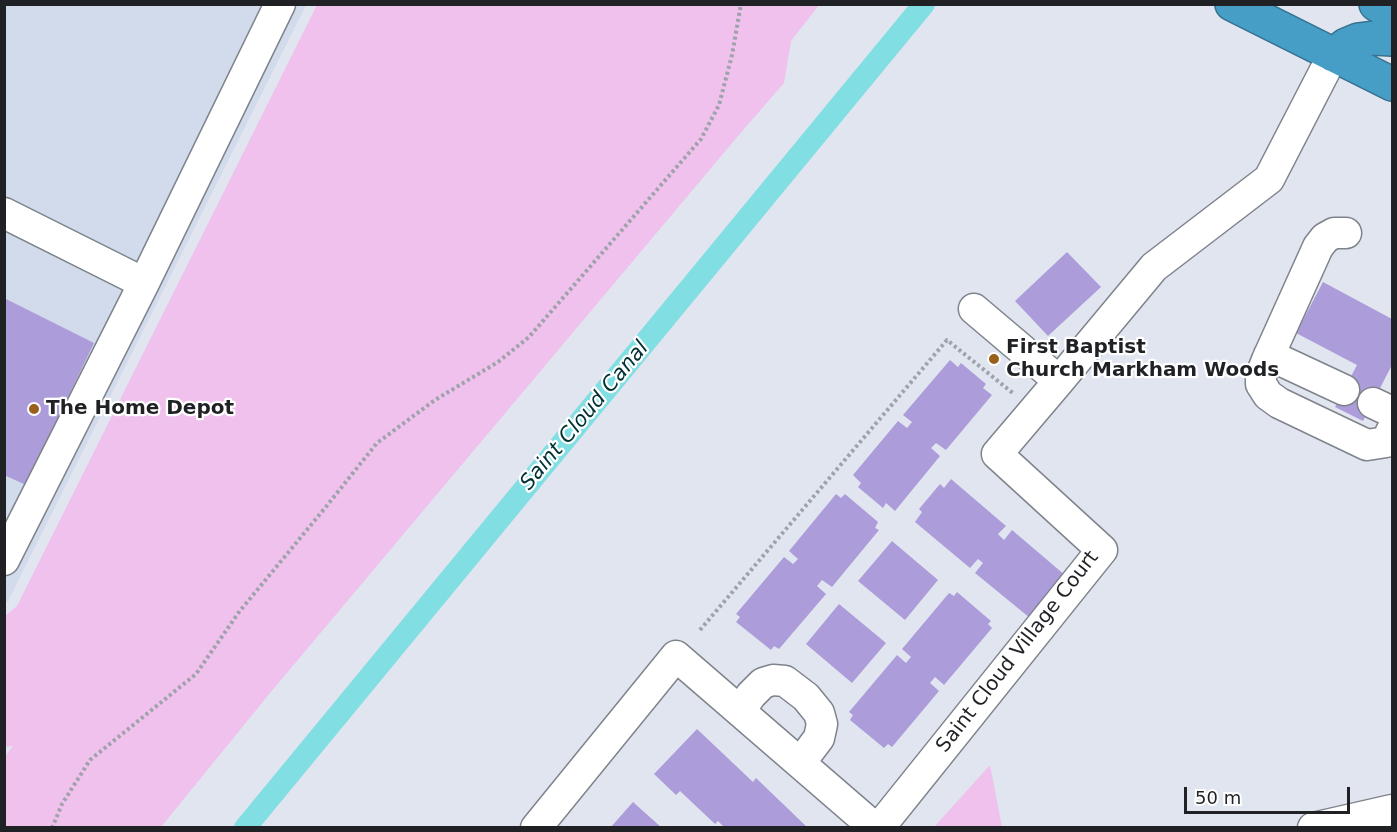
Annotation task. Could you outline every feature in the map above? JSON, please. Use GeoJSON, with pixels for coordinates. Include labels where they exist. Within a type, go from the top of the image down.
{"type":"FeatureCollection","features":[{"type":"Feature","properties":{"kind":"highway"},"geometry":{"type":"LineString","coordinates":[[1232,4],[1392,84]]}},
{"type":"Feature","properties":{"kind":"highway"},"geometry":{"type":"LineString","coordinates":[[1376,4],[1392,13]]}},
{"type":"Feature","properties":{"kind":"highway"},"geometry":{"type":"LineString","coordinates":[[1333,55],[1346,45],[1358,40],[1392,39]]}},
{"type":"Feature","properties":{"kind":"street"},"geometry":{"type":"LineString","coordinates":[[4,560],[144,283],[280,4]]}},
{"type":"Feature","properties":{"kind":"street","name":"Saint Cloud Village Court"},"geometry":{"type":"LineString","coordinates":[[536,828],[676,656],[877,828],[1102,550],[997,454],[1154,267],[1269,178],[1333,55]]}},
{"type":"Feature","properties":{"kind":"street"},"geometry":{"type":"LineString","coordinates":[[4,213],[144,283]]}},
{"type":"Feature","properties":{"kind":"street"},"geometry":{"type":"LineString","coordinates":[[1346,232],[1335,232],[1325,238],[1318,247],[1269,355],[1261,375],[1261,384],[1268,395],[1279,403],[1367,445],[1389,436]]}},
{"type":"Feature","properties":{"kind":"street"},"geometry":{"type":"LineString","coordinates":[[974,309],[1059,381]]}},
{"type":"Feature","properties":{"kind":"street"},"geometry":{"type":"LineString","coordinates":[[1269,355],[1344,390]]}},
{"type":"Feature","properties":{"kind":"street"},"geometry":{"type":"LineString","coordinates":[[740,711],[763,683],[773,680],[785,681],[806,698],[819,712],[822,724],[819,738],[800,763]]}},
{"type":"Feature","properties":{"kind":"street"},"geometry":{"type":"LineString","coordinates":[[1313,828],[1392,810]]}},
{"type":"Feature","properties":{"kind":"path"},"geometry":{"type":"LineString","coordinates":[[52,828],[62,804],[90,760],[196,674],[239,612],[377,443],[435,400],[498,362],[529,338],[694,148],[719,105],[732,55],[741,4]]}},
{"type":"Feature","properties":{"kind":"path"},"geometry":{"type":"LineString","coordinates":[[700,630],[947,340],[1034,411]]}},
{"type":"Feature","properties":{"kind":"shaded area"},"geometry":{"type":"Polygon","coordinates":[[[5,5],[306,5],[5,603],[5,5]]]}},
{"type":"Feature","properties":{"kind":"shaded area"},"geometry":{"type":"Polygon","coordinates":[[[317,5],[819,5],[791,41],[784,83],[270,693],[161,827],[5,827],[5,756],[13,746],[5,747],[5,616],[17,606],[317,5]]]}},
{"type":"Feature","properties":{"kind":"shaded area"},"geometry":{"type":"Polygon","coordinates":[[[990,765],[1002,827],[934,827],[990,765]]]}},
{"type":"Feature","properties":{"kind":"building"},"geometry":{"type":"Polygon","coordinates":[[[1067,252],[1101,287],[1048,336],[1015,301],[1067,252]]]}},
{"type":"Feature","properties":{"kind":"building"},"geometry":{"type":"Polygon","coordinates":[[[1323,282],[1392,319],[1392,365],[1363,421],[1335,407],[1357,365],[1296,333],[1323,282]]]}},
{"type":"Feature","properties":{"kind":"building","name":"The Home Depot"},"geometry":{"type":"Polygon","coordinates":[[[4,298],[94,343],[26,485],[4,475],[4,298]]]}},
{"type":"Feature","properties":{"kind":"building"},"geometry":{"type":"Polygon","coordinates":[[[950,360],[958,367],[961,363],[986,384],[983,388],[992,395],[946,450],[936,443],[931,448],[940,456],[895,511],[886,503],[883,508],[858,487],[861,483],[853,475],[898,421],[907,428],[912,422],[903,415],[950,360]]]}},
{"type":"Feature","properties":{"kind":"building"},"geometry":{"type":"Polygon","coordinates":[[[951,479],[1006,526],[998,534],[1004,540],[1012,530],[1066,576],[1030,618],[975,573],[983,563],[978,559],[970,568],[915,522],[922,512],[919,509],[940,484],[944,488],[951,479]]]}},
{"type":"Feature","properties":{"kind":"building"},"geometry":{"type":"Polygon","coordinates":[[[836,494],[841,498],[845,494],[878,522],[875,528],[879,530],[832,587],[822,580],[817,586],[826,594],[779,649],[774,646],[771,650],[736,622],[740,617],[736,614],[784,557],[793,564],[798,559],[789,551],[836,494]]]}},
{"type":"Feature","properties":{"kind":"building"},"geometry":{"type":"Polygon","coordinates":[[[892,541],[938,580],[905,620],[858,581],[892,541]]]}},
{"type":"Feature","properties":{"kind":"building"},"geometry":{"type":"Polygon","coordinates":[[[957,592],[991,621],[988,624],[992,628],[944,685],[935,677],[930,683],[939,691],[892,747],[888,744],[884,748],[850,720],[853,715],[849,712],[897,655],[906,663],[911,657],[902,649],[949,593],[954,596],[957,592]]]}},
{"type":"Feature","properties":{"kind":"building"},"geometry":{"type":"Polygon","coordinates":[[[839,604],[886,643],[852,683],[806,644],[839,604]]]}},
{"type":"Feature","properties":{"kind":"building"},"geometry":{"type":"Polygon","coordinates":[[[697,729],[753,782],[756,778],[808,828],[725,828],[718,821],[715,824],[680,791],[676,795],[654,774],[697,729]]]}},
{"type":"Feature","properties":{"kind":"building"},"geometry":{"type":"Polygon","coordinates":[[[633,802],[662,828],[610,828],[633,802]]]}},
{"type":"Feature","properties":{"kind":"waterway","name":"Saint Cloud Canal"},"geometry":{"type":"LineString","coordinates":[[245,828],[924,4]]}},
{"type":"Feature","properties":{"kind":"place","name":"First Baptist Church Markham Woods"},"geometry":{"type":"Point","coordinates":[994,359]}},
{"type":"Feature","properties":{"kind":"place","name":"The Home Depot"},"geometry":{"type":"Point","coordinates":[34,409]}}]}
